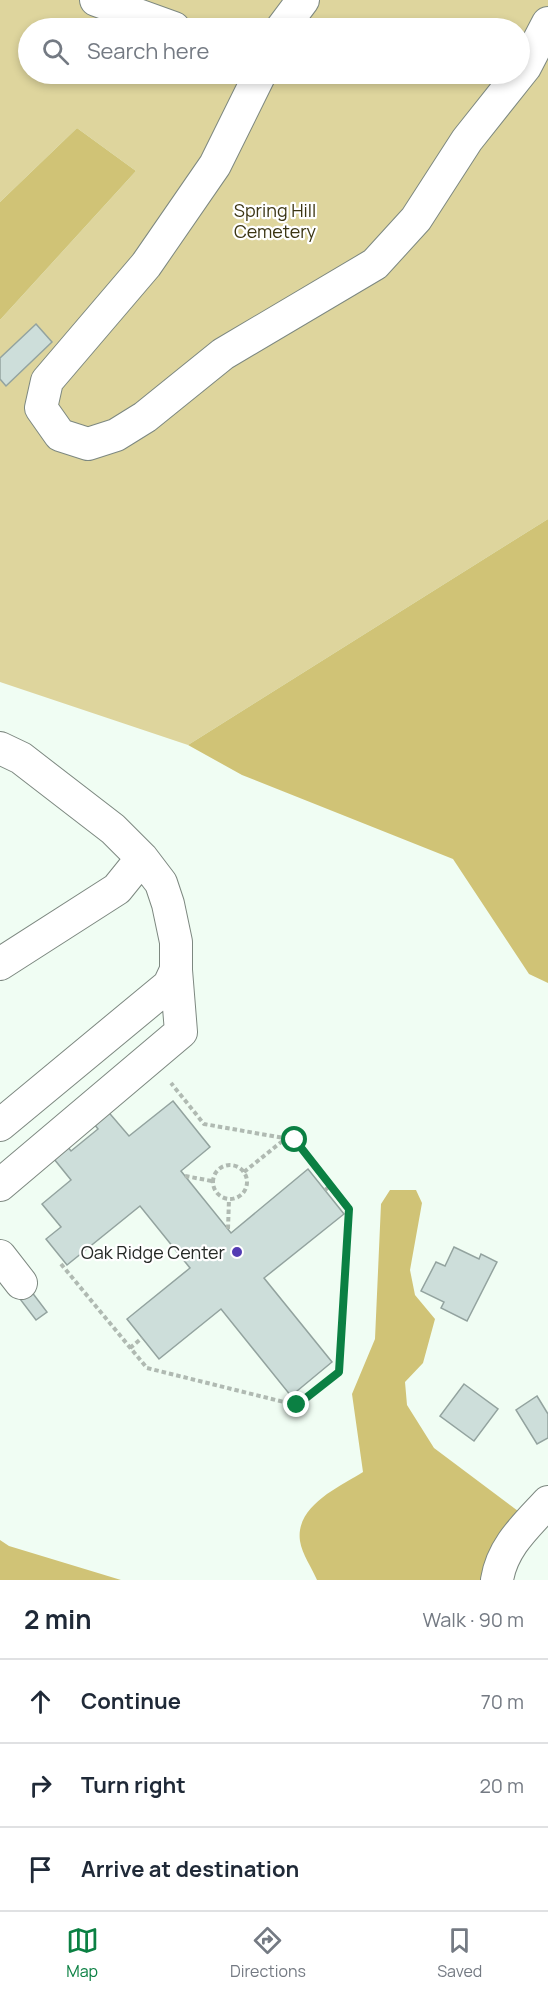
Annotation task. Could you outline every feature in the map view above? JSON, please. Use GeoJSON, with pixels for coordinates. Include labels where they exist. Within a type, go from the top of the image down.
{"type":"FeatureCollection","features":[{"type":"Feature","properties":{"kind":"street"},"geometry":{"type":"LineString","coordinates":[[96,0],[146,18]]}},
{"type":"Feature","properties":{"kind":"street"},"geometry":{"type":"LineString","coordinates":[[289,18],[302,0]]}},
{"type":"Feature","properties":{"kind":"street"},"geometry":{"type":"LineString","coordinates":[[530,57],[548,23]]}},
{"type":"Feature","properties":{"kind":"street"},"geometry":{"type":"LineString","coordinates":[[255,84],[209,174],[146,265],[47,381],[41,408],[60,435],[88,444],[116,435],[145,417],[223,354],[375,264],[416,219],[467,140],[511,84]]}},
{"type":"Feature","properties":{"kind":"street"},"geometry":{"type":"LineString","coordinates":[[0,748],[21,758],[113,829],[142,858],[161,884],[176,942],[181,1032],[0,1185]]}},
{"type":"Feature","properties":{"kind":"street"},"geometry":{"type":"LineString","coordinates":[[0,964],[111,893],[142,858]]}},
{"type":"Feature","properties":{"kind":"street"},"geometry":{"type":"LineString","coordinates":[[0,1125],[169,985],[176,970]]}},
{"type":"Feature","properties":{"kind":"street"},"geometry":{"type":"LineString","coordinates":[[0,1256],[21,1283]]}},
{"type":"Feature","properties":{"kind":"street"},"geometry":{"type":"LineString","coordinates":[[497,1580],[499,1566],[516,1536],[548,1502]]}},
{"type":"Feature","properties":{"kind":"path"},"geometry":{"type":"LineString","coordinates":[[61,1264],[147,1368],[297,1405],[339,1372],[349,1209],[295,1140],[204,1124],[171,1083]]}},
{"type":"Feature","properties":{"kind":"path"},"geometry":{"type":"LineString","coordinates":[[244,1172],[285,1138]]}},
{"type":"Feature","properties":{"kind":"path"},"geometry":{"type":"LineString","coordinates":[[224,1166],[237,1166],[244,1172],[247,1182],[242,1195],[229,1199],[217,1194],[212,1181],[218,1169],[224,1166]]}},
{"type":"Feature","properties":{"kind":"path"},"geometry":{"type":"LineString","coordinates":[[185,1176],[212,1181]]}},
{"type":"Feature","properties":{"kind":"path"},"geometry":{"type":"LineString","coordinates":[[324,1190],[330,1186]]}},
{"type":"Feature","properties":{"kind":"path"},"geometry":{"type":"LineString","coordinates":[[228,1229],[229,1199]]}},
{"type":"Feature","properties":{"kind":"path"},"geometry":{"type":"LineString","coordinates":[[130,1348],[142,1338]]}},
{"type":"Feature","properties":{"kind":"green space","name":"Spring Hill Cemetery"},"geometry":{"type":"Polygon","coordinates":[[[0,0],[548,0],[548,519],[188,745],[0,682],[0,320],[136,171],[77,128],[0,202],[0,0]]]}},
{"type":"Feature","properties":{"kind":"shaded area"},"geometry":{"type":"Polygon","coordinates":[[[77,128],[136,171],[0,320],[0,202],[77,128]]]}},
{"type":"Feature","properties":{"kind":"shaded area"},"geometry":{"type":"Polygon","coordinates":[[[548,519],[548,983],[529,974],[453,859],[242,775],[188,745],[548,519]]]}},
{"type":"Feature","properties":{"kind":"shaded area"},"geometry":{"type":"Polygon","coordinates":[[[390,1190],[416,1190],[422,1203],[410,1270],[415,1295],[435,1319],[423,1363],[405,1382],[407,1405],[434,1448],[518,1511],[487,1580],[317,1580],[301,1546],[300,1529],[311,1508],[331,1491],[363,1472],[352,1394],[375,1339],[381,1204],[390,1190]]]}},
{"type":"Feature","properties":{"kind":"shaded area"},"geometry":{"type":"Polygon","coordinates":[[[0,1540],[9,1546],[121,1580],[0,1580],[0,1540]]]}},
{"type":"Feature","properties":{"kind":"building"},"geometry":{"type":"Polygon","coordinates":[[[36,324],[52,342],[6,386],[0,379],[0,358],[36,324]]]}},
{"type":"Feature","properties":{"kind":"building","name":"Oak Ridge Center"},"geometry":{"type":"Polygon","coordinates":[[[173,1101],[210,1147],[181,1171],[231,1233],[308,1169],[344,1214],[264,1278],[332,1362],[291,1396],[221,1309],[159,1359],[127,1319],[190,1268],[140,1206],[67,1265],[46,1239],[61,1227],[42,1204],[71,1180],[50,1154],[64,1142],[71,1151],[98,1129],[90,1119],[105,1108],[129,1136],[173,1101]]]}},
{"type":"Feature","properties":{"kind":"building"},"geometry":{"type":"Polygon","coordinates":[[[454,1247],[479,1259],[481,1254],[497,1262],[467,1321],[441,1308],[444,1302],[421,1291],[436,1262],[445,1266],[454,1247]]]}},
{"type":"Feature","properties":{"kind":"building"},"geometry":{"type":"Polygon","coordinates":[[[31,1291],[47,1312],[36,1320],[20,1299],[31,1291]]]}},
{"type":"Feature","properties":{"kind":"building"},"geometry":{"type":"Polygon","coordinates":[[[464,1384],[498,1409],[474,1441],[440,1416],[464,1384]]]}},
{"type":"Feature","properties":{"kind":"building"},"geometry":{"type":"Polygon","coordinates":[[[537,1396],[548,1414],[548,1438],[537,1444],[516,1410],[537,1396]]]}},
{"type":"Feature","properties":{"kind":"place","name":"Oak Ridge Center"},"geometry":{"type":"Point","coordinates":[237,1252]}},
{"type":"Feature","properties":{"kind":"route"},"geometry":{"type":"LineString","coordinates":[[295,1140],[349,1209],[339,1372],[297,1405]]}}]}
